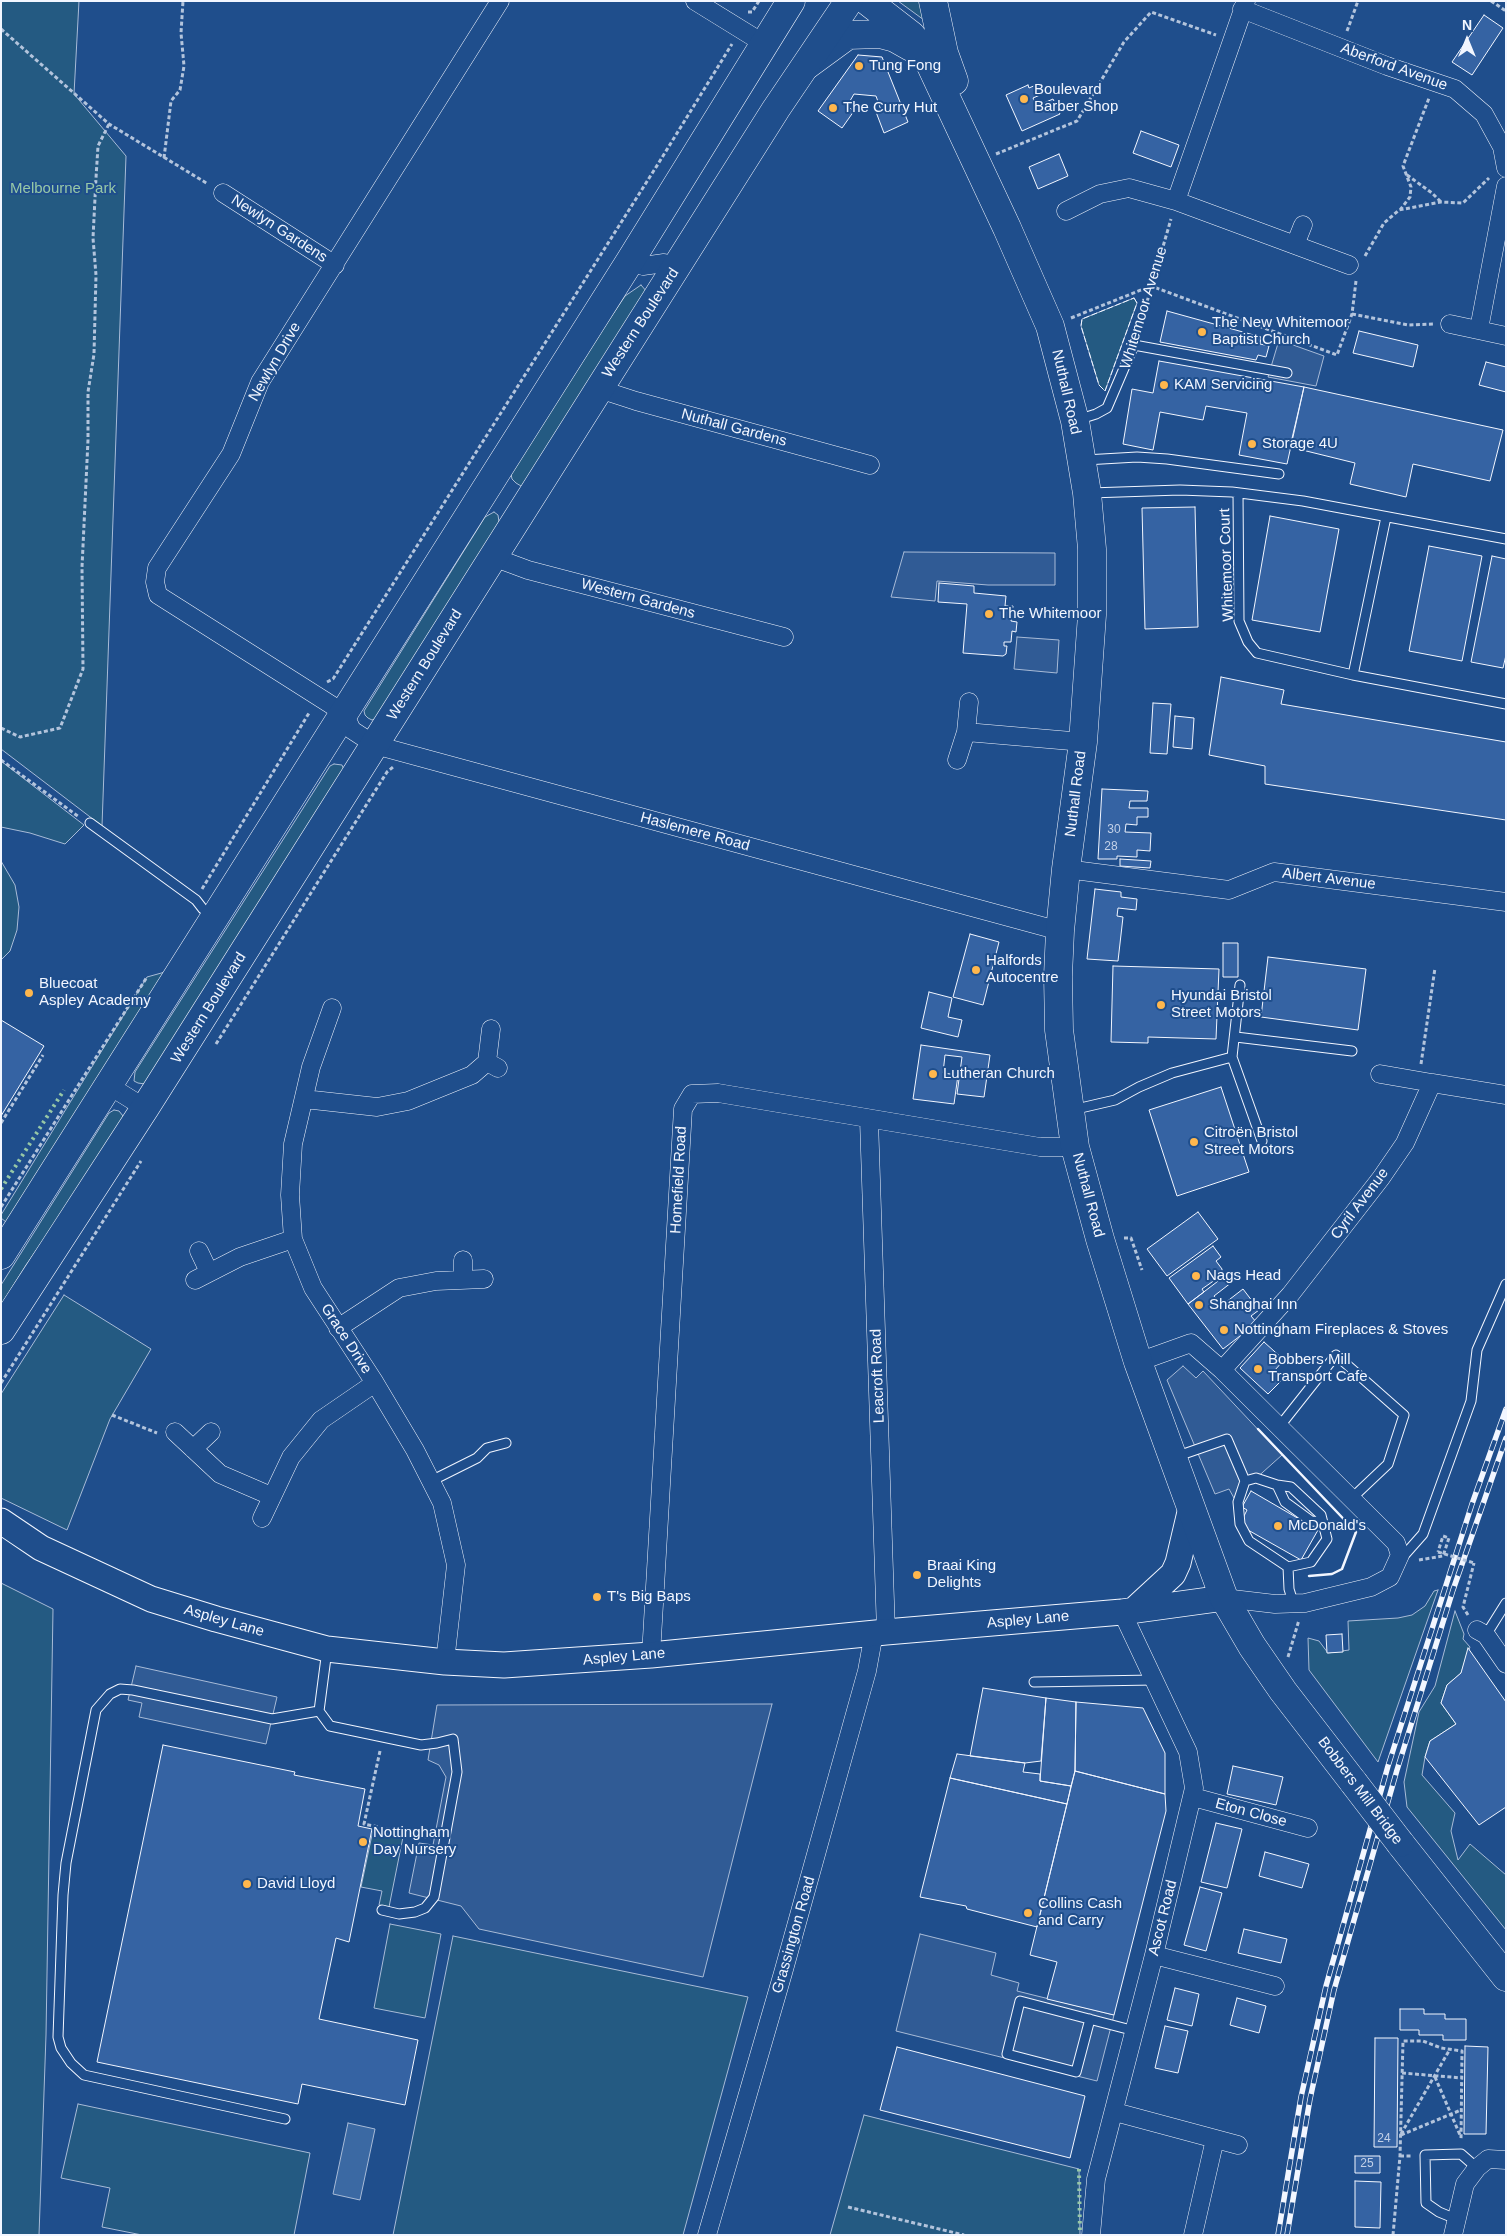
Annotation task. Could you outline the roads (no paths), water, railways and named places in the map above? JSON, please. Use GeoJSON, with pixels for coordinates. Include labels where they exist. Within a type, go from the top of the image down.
{"type":"FeatureCollection","features":[{"type":"Feature","properties":{"kind":"main road"},"geometry":{"type":"LineString","coordinates":[[1,1255],[108,1085],[206,908],[344,713],[630,261],[763,43],[791,1]]}},
{"type":"Feature","properties":{"kind":"main road","name":"Western Boulevard"},"geometry":{"type":"LineString","coordinates":[[1,1330],[145,1108],[802,69],[849,1]]}},
{"type":"Feature","properties":{"kind":"main road","name":"Nuthall Road"},"geometry":{"type":"LineString","coordinates":[[867,1],[912,35],[926,55],[1007,228],[1050,326],[1075,421],[1087,493],[1092,549],[1092,614],[1083,742],[1066,869],[1060,931],[1058,976],[1059,1030],[1072,1110],[1075,1146],[1100,1239],[1138,1362],[1224,1598]]}},
{"type":"Feature","properties":{"kind":"main road","name":"Nuthall Road"},"geometry":{"type":"LineString","coordinates":[[933,1],[944,53],[984,159],[1007,228]]}},
{"type":"Feature","properties":{"kind":"main road"},"geometry":{"type":"LineString","coordinates":[[802,69],[848,35],[880,34],[895,38],[926,55]]}},
{"type":"Feature","properties":{"kind":"main road"},"geometry":{"type":"LineString","coordinates":[[484,490],[521,513]]}},
{"type":"Feature","properties":{"kind":"main road"},"geometry":{"type":"LineString","coordinates":[[1128,1611],[1173,1574],[1178,1564],[1190,1508]]}},
{"type":"Feature","properties":{"kind":"main road","name":"Aspley Lane"},"geometry":{"type":"LineString","coordinates":[[1,1521],[41,1548],[151,1599],[216,1619],[328,1649],[446,1662],[504,1665],[651,1655],[880,1632],[1128,1611],[1224,1598]]}},
{"type":"Feature","properties":{"kind":"main road","name":"Aspley Lane"},"geometry":{"type":"LineString","coordinates":[[1,1541],[41,1548]]}},
{"type":"Feature","properties":{"kind":"main road","name":"Bobbers Mill Bridge"},"geometry":{"type":"LineString","coordinates":[[1224,1598],[1252,1646],[1283,1691],[1506,1977]]}},
{"type":"Feature","properties":{"kind":"street","name":"Newlyn Drive"},"geometry":{"type":"LineString","coordinates":[[344,713],[158,595],[154,582],[158,568],[231,454],[260,382],[500,1]]}},
{"type":"Feature","properties":{"kind":"street"},"geometry":{"type":"LineString","coordinates":[[695,1],[763,43]]}},
{"type":"Feature","properties":{"kind":"street"},"geometry":{"type":"LineString","coordinates":[[1176,202],[1244,5]]}},
{"type":"Feature","properties":{"kind":"street","name":"Aberford Avenue"},"geometry":{"type":"LineString","coordinates":[[1244,5],[1341,48],[1455,89],[1484,114],[1502,148],[1505,165]]}},
{"type":"Feature","properties":{"kind":"street"},"geometry":{"type":"LineString","coordinates":[[1478,329],[1506,186]]}},
{"type":"Feature","properties":{"kind":"street"},"geometry":{"type":"LineString","coordinates":[[1066,211],[1100,194],[1129,188],[1176,202],[1356,268]]}},
{"type":"Feature","properties":{"kind":"street","name":"Newlyn Gardens"},"geometry":{"type":"LineString","coordinates":[[223,193],[335,265]]}},
{"type":"Feature","properties":{"kind":"street"},"geometry":{"type":"LineString","coordinates":[[1295,245],[1303,225]]}},
{"type":"Feature","properties":{"kind":"street"},"geometry":{"type":"LineString","coordinates":[[630,261],[643,266],[664,264],[675,269]]}},
{"type":"Feature","properties":{"kind":"street"},"geometry":{"type":"LineString","coordinates":[[1450,324],[1506,336]]}},
{"type":"Feature","properties":{"kind":"street","name":"Nuthall Gardens"},"geometry":{"type":"LineString","coordinates":[[599,389],[636,401],[870,465]]}},
{"type":"Feature","properties":{"kind":"street","name":"Western Gardens"},"geometry":{"type":"LineString","coordinates":[[493,557],[528,570],[784,637]]}},
{"type":"Feature","properties":{"kind":"street"},"geometry":{"type":"LineString","coordinates":[[957,760],[966,732],[969,702]]}},
{"type":"Feature","properties":{"kind":"street","name":"Haslemere Road"},"geometry":{"type":"LineString","coordinates":[[344,713],[352,730],[375,745],[1060,931]]}},
{"type":"Feature","properties":{"kind":"street"},"geometry":{"type":"LineString","coordinates":[[966,732],[1083,742]]}},
{"type":"Feature","properties":{"kind":"street","name":"Albert Avenue"},"geometry":{"type":"LineString","coordinates":[[1066,869],[1229,890],[1274,872],[1506,902]]}},
{"type":"Feature","properties":{"kind":"street","name":"Grace Drive"},"geometry":{"type":"LineString","coordinates":[[332,1008],[311,1067],[293,1144],[290,1195],[292,1239],[313,1288],[375,1383],[415,1450],[442,1503],[456,1565],[446,1662]]}},
{"type":"Feature","properties":{"kind":"street"},"geometry":{"type":"LineString","coordinates":[[304,1099],[377,1107],[408,1101],[492,1065],[491,1029]]}},
{"type":"Feature","properties":{"kind":"street"},"geometry":{"type":"LineString","coordinates":[[1380,1074],[1506,1095]]}},
{"type":"Feature","properties":{"kind":"street","name":"Cyril Avenue"},"geometry":{"type":"LineString","coordinates":[[1222,1370],[1290,1295],[1381,1178],[1404,1143],[1426,1082]]}},
{"type":"Feature","properties":{"kind":"street"},"geometry":{"type":"LineString","coordinates":[[108,1085],[145,1108]]}},
{"type":"Feature","properties":{"kind":"street","name":"Homefield Road"},"geometry":{"type":"LineString","coordinates":[[651,1655],[683,1109],[692,1094],[718,1093],[1040,1148],[1075,1146]]}},
{"type":"Feature","properties":{"kind":"street","name":"Leacroft Road"},"geometry":{"type":"LineString","coordinates":[[869,1120],[880,1632]]}},
{"type":"Feature","properties":{"kind":"street"},"geometry":{"type":"LineString","coordinates":[[199,1251],[202,1276],[240,1257],[292,1239]]}},
{"type":"Feature","properties":{"kind":"street"},"geometry":{"type":"LineString","coordinates":[[463,1280],[464,1260]]}},
{"type":"Feature","properties":{"kind":"street"},"geometry":{"type":"LineString","coordinates":[[338,1328],[400,1288],[436,1281],[484,1279]]}},
{"type":"Feature","properties":{"kind":"street"},"geometry":{"type":"LineString","coordinates":[[1138,1362],[1191,1343],[1222,1370],[1396,1543],[1400,1555],[1390,1577],[1371,1587],[1299,1602],[1275,1604],[1224,1598]]}},
{"type":"Feature","properties":{"kind":"street"},"geometry":{"type":"LineString","coordinates":[[262,1518],[291,1458],[321,1420],[375,1383]]}},
{"type":"Feature","properties":{"kind":"street"},"geometry":{"type":"LineString","coordinates":[[176,1432],[220,1474],[271,1496]]}},
{"type":"Feature","properties":{"kind":"street"},"geometry":{"type":"LineString","coordinates":[[193,1449],[211,1432]]}},
{"type":"Feature","properties":{"kind":"street","name":"Ascot Road"},"geometry":{"type":"LineString","coordinates":[[1091,2235],[1096,2179],[1115,2112],[1193,1797],[1193,1776],[1188,1752],[1154,1680],[1128,1611]]}},
{"type":"Feature","properties":{"kind":"street","name":"Grassington Road"},"geometry":{"type":"LineString","coordinates":[[707,2235],[783,1973],[867,1671],[880,1632]]}},
{"type":"Feature","properties":{"kind":"street"},"geometry":{"type":"LineString","coordinates":[[1482,1632],[1506,1664]]}},
{"type":"Feature","properties":{"kind":"street","name":"Eton Close"},"geometry":{"type":"LineString","coordinates":[[1193,1797],[1308,1828]]}},
{"type":"Feature","properties":{"kind":"street"},"geometry":{"type":"LineString","coordinates":[[1154,1955],[1275,1986]]}},
{"type":"Feature","properties":{"kind":"street"},"geometry":{"type":"LineString","coordinates":[[1115,2112],[1238,2145]]}},
{"type":"Feature","properties":{"kind":"street"},"geometry":{"type":"LineString","coordinates":[[1193,2235],[1216,2139]]}},
{"type":"Feature","properties":{"kind":"street"},"geometry":{"type":"LineString","coordinates":[[1455,2227],[1465,2184],[1477,2168],[1488,2160],[1506,2160]]}},
{"type":"Feature","properties":{"kind":"lane","name":"Whitemoor Avenue"},"geometry":{"type":"LineString","coordinates":[[1075,421],[1107,408],[1134,345],[1287,373]]}},
{"type":"Feature","properties":{"kind":"lane"},"geometry":{"type":"LineString","coordinates":[[1081,460],[1137,457],[1168,459],[1279,474]]}},
{"type":"Feature","properties":{"kind":"lane","name":"Whitemoor Court"},"geometry":{"type":"LineString","coordinates":[[1087,493],[1180,490],[1238,493],[1303,501],[1506,540]]}},
{"type":"Feature","properties":{"kind":"lane","name":"Whitemoor Court"},"geometry":{"type":"LineString","coordinates":[[1238,493],[1240,621],[1248,642],[1257,653],[1354,675],[1506,704]]}},
{"type":"Feature","properties":{"kind":"lane"},"geometry":{"type":"LineString","coordinates":[[1354,675],[1386,517]]}},
{"type":"Feature","properties":{"kind":"lane"},"geometry":{"type":"LineString","coordinates":[[90,823],[206,908]]}},
{"type":"Feature","properties":{"kind":"lane"},"geometry":{"type":"LineString","coordinates":[[1240,985],[1236,1037],[1232,1057],[1262,1141]]}},
{"type":"Feature","properties":{"kind":"lane"},"geometry":{"type":"LineString","coordinates":[[1236,1037],[1352,1050]]}},
{"type":"Feature","properties":{"kind":"lane"},"geometry":{"type":"LineString","coordinates":[[1072,1110],[1115,1100],[1139,1087],[1172,1074],[1232,1057]]}},
{"type":"Feature","properties":{"kind":"lane"},"geometry":{"type":"LineString","coordinates":[[1396,1564],[1423,1534],[1472,1401],[1477,1350],[1506,1284]]}},
{"type":"Feature","properties":{"kind":"lane"},"geometry":{"type":"LineString","coordinates":[[1278,1427],[1336,1355],[1404,1415],[1388,1464],[1352,1499]]}},
{"type":"Feature","properties":{"kind":"lane"},"geometry":{"type":"LineString","coordinates":[[1172,1458],[1227,1439],[1245,1481],[1238,1502],[1240,1524],[1249,1542],[1288,1567],[1311,1562],[1327,1539],[1321,1515],[1291,1486],[1276,1485],[1256,1478],[1245,1481]]}},
{"type":"Feature","properties":{"kind":"lane"},"geometry":{"type":"LineString","coordinates":[[431,1481],[477,1458],[487,1448],[506,1443]]}},
{"type":"Feature","properties":{"kind":"lane"},"geometry":{"type":"LineString","coordinates":[[1276,1485],[1285,1502],[1311,1522],[1323,1522]]}},
{"type":"Feature","properties":{"kind":"lane"},"geometry":{"type":"LineString","coordinates":[[1288,1567],[1289,1589],[1299,1602]]}},
{"type":"Feature","properties":{"kind":"lane"},"geometry":{"type":"LineString","coordinates":[[1482,1632],[1506,1604]]}},
{"type":"Feature","properties":{"kind":"lane"},"geometry":{"type":"LineString","coordinates":[[328,1649],[320,1711],[330,1726],[421,1745],[437,1744],[453,1739],[457,1772],[434,1897],[425,1908],[399,1914],[382,1910]]}},
{"type":"Feature","properties":{"kind":"lane"},"geometry":{"type":"LineString","coordinates":[[1034,1682],[1154,1680]]}},
{"type":"Feature","properties":{"kind":"lane"},"geometry":{"type":"LineString","coordinates":[[285,2119],[84,2075],[71,2064],[61,2048],[58,2037],[66,1863],[96,1710],[110,1694],[120,1688],[272,1719],[320,1711]]}},
{"type":"Feature","properties":{"kind":"lane"},"geometry":{"type":"LineString","coordinates":[[1090,2019],[1076,2072],[1008,2054],[1020,2001],[1090,2019],[1135,2031]]}},
{"type":"Feature","properties":{"kind":"lane"},"geometry":{"type":"LineString","coordinates":[[1455,2227],[1426,2203],[1425,2155],[1461,2154],[1477,2168]]}},
{"type":"Feature","properties":{"kind":"railway"},"geometry":{"type":"LineString","coordinates":[[1278,2235],[1301,2097],[1326,1986],[1388,1766],[1472,1504],[1506,1409]]}},
{"type":"Feature","properties":{"kind":"railway"},"geometry":{"type":"LineString","coordinates":[[1287,2235],[1310,2099],[1334,1990],[1397,1770],[1453,1590],[1506,1438]]}},
{"type":"Feature","properties":{"kind":"place","name":"Tung Fong"},"geometry":{"type":"Point","coordinates":[859,66]}},
{"type":"Feature","properties":{"kind":"place","name":"Boulevard Barber Shop"},"geometry":{"type":"Point","coordinates":[1024,99]}},
{"type":"Feature","properties":{"kind":"place","name":"The Curry Hut"},"geometry":{"type":"Point","coordinates":[833,108]}},
{"type":"Feature","properties":{"kind":"place","name":"The New Whitemoor Baptist Church"},"geometry":{"type":"Point","coordinates":[1202,332]}},
{"type":"Feature","properties":{"kind":"place","name":"KAM Servicing"},"geometry":{"type":"Point","coordinates":[1164,385]}},
{"type":"Feature","properties":{"kind":"place","name":"Storage 4U"},"geometry":{"type":"Point","coordinates":[1252,444]}},
{"type":"Feature","properties":{"kind":"place","name":"The Whitemoor"},"geometry":{"type":"Point","coordinates":[989,614]}},
{"type":"Feature","properties":{"kind":"place","name":"Halfords Autocentre"},"geometry":{"type":"Point","coordinates":[976,970]}},
{"type":"Feature","properties":{"kind":"place","name":"Bluecoat Aspley Academy"},"geometry":{"type":"Point","coordinates":[29,993]}},
{"type":"Feature","properties":{"kind":"place","name":"Hyundai Bristol Street Motors"},"geometry":{"type":"Point","coordinates":[1161,1005]}},
{"type":"Feature","properties":{"kind":"place","name":"Lutheran Church"},"geometry":{"type":"Point","coordinates":[933,1074]}},
{"type":"Feature","properties":{"kind":"place","name":"Citroën Bristol Street Motors"},"geometry":{"type":"Point","coordinates":[1194,1142]}},
{"type":"Feature","properties":{"kind":"place","name":"Nags Head"},"geometry":{"type":"Point","coordinates":[1196,1276]}},
{"type":"Feature","properties":{"kind":"place","name":"Shanghai Inn"},"geometry":{"type":"Point","coordinates":[1199,1305]}},
{"type":"Feature","properties":{"kind":"place","name":"Nottingham Fireplaces & Stoves"},"geometry":{"type":"Point","coordinates":[1224,1330]}},
{"type":"Feature","properties":{"kind":"place","name":"Bobbers Mill Transport Cafe"},"geometry":{"type":"Point","coordinates":[1258,1369]}},
{"type":"Feature","properties":{"kind":"place","name":"McDonald's"},"geometry":{"type":"Point","coordinates":[1278,1526]}},
{"type":"Feature","properties":{"kind":"place","name":"Braai King Delights"},"geometry":{"type":"Point","coordinates":[917,1575]}},
{"type":"Feature","properties":{"kind":"place","name":"T's Big Baps"},"geometry":{"type":"Point","coordinates":[597,1597]}},
{"type":"Feature","properties":{"kind":"place","name":"Nottingham Day Nursery"},"geometry":{"type":"Point","coordinates":[363,1842]}},
{"type":"Feature","properties":{"kind":"place","name":"David Lloyd"},"geometry":{"type":"Point","coordinates":[247,1884]}},
{"type":"Feature","properties":{"kind":"place","name":"Collins Cash and Carry"},"geometry":{"type":"Point","coordinates":[1028,1913]}},
{"type":"Feature","properties":{"kind":"park label","name":"Melbourne Park"},"geometry":{"type":"Point","coordinates":[63,189]}}]}
